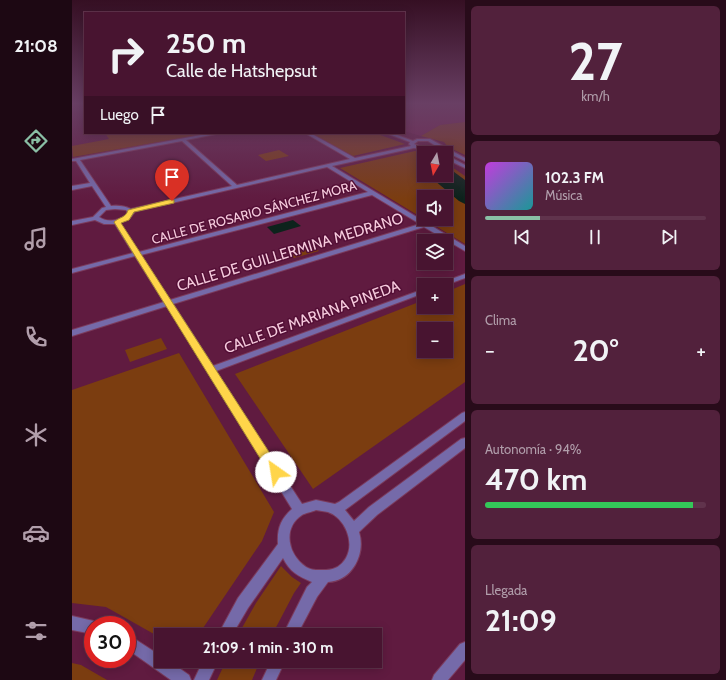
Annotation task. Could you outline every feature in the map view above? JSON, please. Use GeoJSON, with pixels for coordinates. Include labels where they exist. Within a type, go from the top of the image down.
{"type":"FeatureCollection","features":[{"type":"Feature","properties":{"kind":"street"},"geometry":{"type":"LineString","coordinates":[[109,208],[74,160],[205,136]]}},
{"type":"Feature","properties":{"kind":"street"},"geometry":{"type":"LineString","coordinates":[[312,136],[355,160]]}},
{"type":"Feature","properties":{"kind":"street"},"geometry":{"type":"LineString","coordinates":[[394,136],[421,146]]}},
{"type":"Feature","properties":{"kind":"street"},"geometry":{"type":"LineString","coordinates":[[409,136],[421,140],[432,141],[438,146]]}},
{"type":"Feature","properties":{"kind":"street"},"geometry":{"type":"LineString","coordinates":[[182,140],[236,186]]}},
{"type":"Feature","properties":{"kind":"street"},"geometry":{"type":"LineString","coordinates":[[96,218],[97,213],[109,208],[120,207],[130,211],[355,160],[414,144],[421,140]]}},
{"type":"Feature","properties":{"kind":"street"},"geometry":{"type":"LineString","coordinates":[[453,154],[465,160]]}},
{"type":"Feature","properties":{"kind":"street"},"geometry":{"type":"LineString","coordinates":[[453,160],[465,167]]}},
{"type":"Feature","properties":{"kind":"street"},"geometry":{"type":"LineString","coordinates":[[328,166],[417,221]]}},
{"type":"Feature","properties":{"kind":"street"},"geometry":{"type":"LineString","coordinates":[[72,188],[92,184]]}},
{"type":"Feature","properties":{"kind":"street","name":"CALLE DE ROSARIO SÁNCHEZ MORA"},"geometry":{"type":"LineString","coordinates":[[72,271],[372,193]]}},
{"type":"Feature","properties":{"kind":"street"},"geometry":{"type":"LineString","coordinates":[[72,223],[96,218],[106,222],[117,222],[126,218],[131,213],[130,211]]}},
{"type":"Feature","properties":{"kind":"street"},"geometry":{"type":"LineString","coordinates":[[117,222],[299,510]]}},
{"type":"Feature","properties":{"kind":"street","name":"CALLE DE GUILLERMINA MEDRANO"},"geometry":{"type":"LineString","coordinates":[[72,333],[421,226]]}},
{"type":"Feature","properties":{"kind":"street"},"geometry":{"type":"LineString","coordinates":[[426,226],[465,249]]}},
{"type":"Feature","properties":{"kind":"street"},"geometry":{"type":"LineString","coordinates":[[453,280],[465,276]]}},
{"type":"Feature","properties":{"kind":"street","name":"CALLE DE MARIANA PINEDA"},"geometry":{"type":"LineString","coordinates":[[210,370],[417,294]]}},
{"type":"Feature","properties":{"kind":"street"},"geometry":{"type":"LineString","coordinates":[[335,509],[343,506],[465,416]]}},
{"type":"Feature","properties":{"kind":"street"},"geometry":{"type":"LineString","coordinates":[[353,530],[373,511],[465,442]]}},
{"type":"Feature","properties":{"kind":"street"},"geometry":{"type":"LineString","coordinates":[[307,506],[326,506],[335,509],[346,518],[353,530],[356,541],[355,552],[351,562],[343,571],[332,576],[324,577],[310,575],[293,564],[284,546],[283,535],[285,525],[291,516],[307,506]]}},
{"type":"Feature","properties":{"kind":"street"},"geometry":{"type":"LineString","coordinates":[[229,628],[243,603],[284,546]]}},
{"type":"Feature","properties":{"kind":"street"},"geometry":{"type":"LineString","coordinates":[[294,628],[312,592],[324,577]]}},
{"type":"Feature","properties":{"kind":"street"},"geometry":{"type":"LineString","coordinates":[[72,623],[84,625]]}},
{"type":"Feature","properties":{"kind":"street"},"geometry":{"type":"LineString","coordinates":[[136,648],[184,680]]}},
{"type":"Feature","properties":{"kind":"street"},"geometry":{"type":"LineString","coordinates":[[439,680],[465,649]]}},
{"type":"Feature","properties":{"kind":"street"},"geometry":{"type":"LineString","coordinates":[[201,680],[207,668]]}},
{"type":"Feature","properties":{"kind":"street"},"geometry":{"type":"LineString","coordinates":[[269,680],[275,668]]}},
{"type":"Feature","properties":{"kind":"shaded area"},"geometry":{"type":"Polygon","coordinates":[[[107,136],[194,136],[73,157],[72,146],[109,139],[107,136]]]}},
{"type":"Feature","properties":{"kind":"shaded area"},"geometry":{"type":"Polygon","coordinates":[[[316,136],[382,136],[405,144],[353,156],[316,136]]]}},
{"type":"Feature","properties":{"kind":"shaded area"},"geometry":{"type":"Polygon","coordinates":[[[421,136],[465,136],[465,155],[453,149],[453,146],[447,146],[444,142],[421,136]]]}},
{"type":"Feature","properties":{"kind":"shaded area"},"geometry":{"type":"Polygon","coordinates":[[[279,150],[289,156],[266,161],[258,155],[279,150]]]}},
{"type":"Feature","properties":{"kind":"shaded area"},"geometry":{"type":"Polygon","coordinates":[[[415,151],[417,151],[417,182],[453,182],[453,168],[465,176],[465,244],[453,237],[453,234],[449,234],[435,226],[453,226],[453,190],[417,190],[417,215],[340,168],[415,151]]]}},
{"type":"Feature","properties":{"kind":"shaded area"},"geometry":{"type":"Polygon","coordinates":[[[453,171],[465,180],[465,204],[453,196],[453,190],[446,190],[436,182],[453,182],[453,171]]]}},
{"type":"Feature","properties":{"kind":"shaded area"},"geometry":{"type":"Polygon","coordinates":[[[293,220],[301,226],[274,234],[267,227],[293,220]]]}},
{"type":"Feature","properties":{"kind":"shaded area"},"geometry":{"type":"Polygon","coordinates":[[[311,245],[319,251],[294,258],[287,252],[311,245]]]}},
{"type":"Feature","properties":{"kind":"shaded area"},"geometry":{"type":"Polygon","coordinates":[[[465,284],[465,382],[313,489],[235,374],[417,303],[417,314],[453,314],[453,289],[465,284]]]}},
{"type":"Feature","properties":{"kind":"shaded area"},"geometry":{"type":"Polygon","coordinates":[[[161,338],[167,349],[130,362],[125,350],[161,338]]]}},
{"type":"Feature","properties":{"kind":"shaded area"},"geometry":{"type":"Polygon","coordinates":[[[179,353],[274,512],[262,541],[203,628],[154,628],[154,634],[136,624],[136,616],[122,616],[106,607],[72,603],[72,390],[179,353]]]}},
{"type":"Feature","properties":{"kind":"shaded area"},"geometry":{"type":"Polygon","coordinates":[[[281,566],[292,577],[301,583],[276,628],[242,628],[256,603],[281,566]]]}},
{"type":"Feature","properties":{"kind":"shaded area"},"geometry":{"type":"Polygon","coordinates":[[[72,663],[81,665],[107,680],[72,680],[72,663]]]}},
{"type":"Feature","properties":{"kind":"shaded area"},"geometry":{"type":"Polygon","coordinates":[[[223,668],[257,668],[252,680],[217,680],[223,668]]]}},
{"type":"Feature","properties":{"kind":"route"},"geometry":{"type":"LineString","coordinates":[[172,201],[130,211],[131,213],[129,216],[117,222],[276,472]]}}]}
